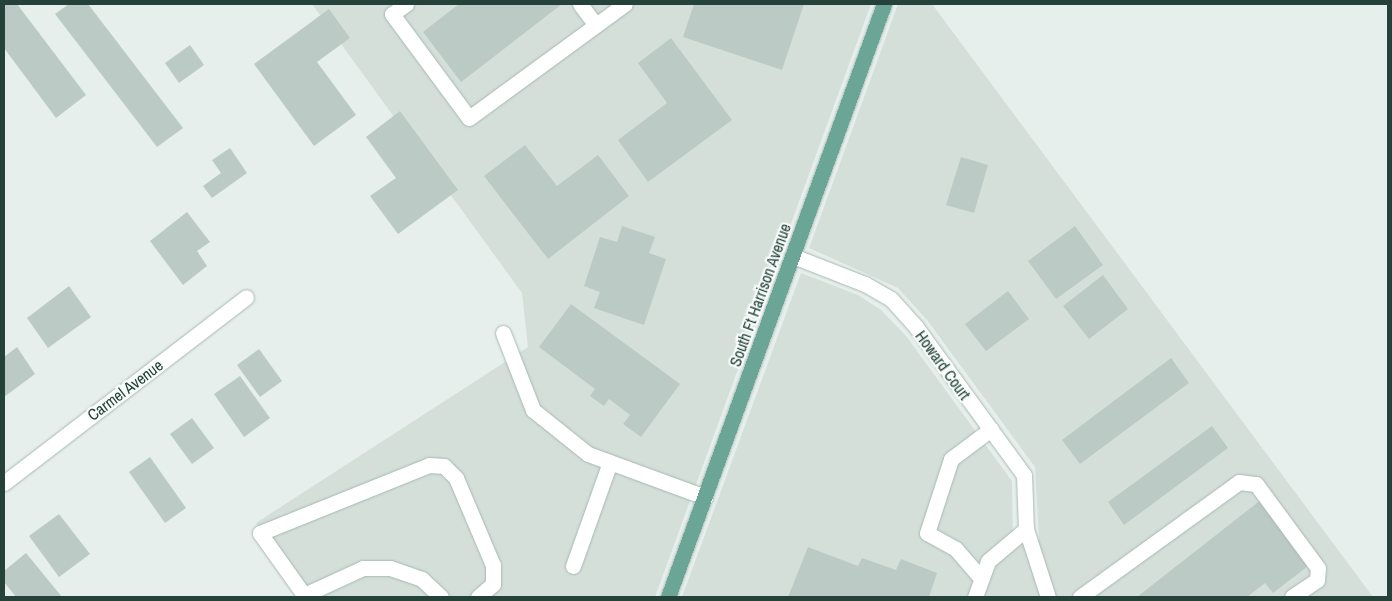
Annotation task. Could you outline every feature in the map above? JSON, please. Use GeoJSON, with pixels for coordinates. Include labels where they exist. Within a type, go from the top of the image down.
{"type":"FeatureCollection","features":[{"type":"Feature","properties":{"kind":"main road","name":"South Ft Harrison Avenue"},"geometry":{"type":"LineString","coordinates":[[668,597],[884,4]]}},
{"type":"Feature","properties":{"kind":"street"},"geometry":{"type":"LineString","coordinates":[[406,4],[392,14],[469,118],[625,4]]}},
{"type":"Feature","properties":{"kind":"street"},"geometry":{"type":"LineString","coordinates":[[580,4],[596,25]]}},
{"type":"Feature","properties":{"kind":"street","name":"Howard Court"},"geometry":{"type":"LineString","coordinates":[[793,256],[865,284],[891,300],[991,429],[1024,475],[1026,529],[1048,597]]}},
{"type":"Feature","properties":{"kind":"street","name":"Carmel Avenue"},"geometry":{"type":"LineString","coordinates":[[4,483],[246,297]]}},
{"type":"Feature","properties":{"kind":"street"},"geometry":{"type":"LineString","coordinates":[[503,334],[532,410],[588,454],[705,497]]}},
{"type":"Feature","properties":{"kind":"street"},"geometry":{"type":"LineString","coordinates":[[981,578],[956,549],[927,533],[951,459],[991,429]]}},
{"type":"Feature","properties":{"kind":"street"},"geometry":{"type":"LineString","coordinates":[[573,566],[610,462]]}},
{"type":"Feature","properties":{"kind":"street"},"geometry":{"type":"LineString","coordinates":[[442,597],[422,579],[390,568],[363,568],[304,595],[260,533],[429,465],[444,466],[456,478],[493,564],[494,584],[478,597]]}},
{"type":"Feature","properties":{"kind":"street"},"geometry":{"type":"LineString","coordinates":[[1080,597],[1239,482],[1256,484],[1318,568],[1317,580],[1292,597]]}},
{"type":"Feature","properties":{"kind":"street"},"geometry":{"type":"LineString","coordinates":[[974,597],[988,561],[1026,529]]}},
{"type":"Feature","properties":{"kind":"shaded area"},"geometry":{"type":"Polygon","coordinates":[[[312,4],[871,4],[655,597],[306,597],[256,523],[528,347],[522,293],[312,4]]]}},
{"type":"Feature","properties":{"kind":"shaded area"},"geometry":{"type":"Polygon","coordinates":[[[898,4],[932,4],[1373,597],[682,597],[801,273],[858,295],[881,310],[906,336],[1012,481],[1013,543],[1039,540],[1035,467],[927,320],[898,288],[809,248],[898,4]]]}},
{"type":"Feature","properties":{"kind":"building"},"geometry":{"type":"Polygon","coordinates":[[[4,4],[17,4],[86,95],[56,118],[4,48],[4,4]]]}},
{"type":"Feature","properties":{"kind":"building"},"geometry":{"type":"Polygon","coordinates":[[[69,4],[88,4],[183,128],[157,147],[55,14],[69,4]]]}},
{"type":"Feature","properties":{"kind":"building"},"geometry":{"type":"Polygon","coordinates":[[[459,4],[562,4],[461,82],[423,32],[459,4]]]}},
{"type":"Feature","properties":{"kind":"building"},"geometry":{"type":"Polygon","coordinates":[[[694,4],[804,4],[782,70],[683,37],[694,4]]]}},
{"type":"Feature","properties":{"kind":"building"},"geometry":{"type":"Polygon","coordinates":[[[329,9],[350,38],[317,62],[356,115],[314,146],[254,64],[329,9]]]}},
{"type":"Feature","properties":{"kind":"building"},"geometry":{"type":"Polygon","coordinates":[[[671,38],[732,120],[648,182],[618,140],[667,103],[638,63],[671,38]]]}},
{"type":"Feature","properties":{"kind":"building"},"geometry":{"type":"Polygon","coordinates":[[[190,45],[204,65],[179,83],[165,63],[190,45]]]}},
{"type":"Feature","properties":{"kind":"building"},"geometry":{"type":"Polygon","coordinates":[[[400,111],[458,190],[398,234],[370,196],[396,178],[366,137],[400,111]]]}},
{"type":"Feature","properties":{"kind":"building"},"geometry":{"type":"Polygon","coordinates":[[[525,145],[557,186],[598,155],[629,196],[548,259],[484,176],[525,145]]]}},
{"type":"Feature","properties":{"kind":"building"},"geometry":{"type":"Polygon","coordinates":[[[230,148],[247,173],[212,198],[203,186],[221,173],[212,160],[230,148]]]}},
{"type":"Feature","properties":{"kind":"building"},"geometry":{"type":"Polygon","coordinates":[[[961,157],[988,165],[974,213],[946,205],[961,157]]]}},
{"type":"Feature","properties":{"kind":"building"},"geometry":{"type":"Polygon","coordinates":[[[187,212],[210,242],[197,251],[207,266],[183,285],[150,241],[187,212]]]}},
{"type":"Feature","properties":{"kind":"building"},"geometry":{"type":"Polygon","coordinates":[[[622,226],[655,237],[649,253],[666,259],[644,325],[594,308],[600,292],[584,286],[600,237],[617,242],[622,226]]]}},
{"type":"Feature","properties":{"kind":"building"},"geometry":{"type":"Polygon","coordinates":[[[1075,226],[1103,265],[1056,299],[1028,261],[1075,226]]]}},
{"type":"Feature","properties":{"kind":"building"},"geometry":{"type":"Polygon","coordinates":[[[1103,275],[1128,309],[1089,339],[1063,306],[1103,275]]]}},
{"type":"Feature","properties":{"kind":"building"},"geometry":{"type":"Polygon","coordinates":[[[69,286],[91,317],[48,348],[27,318],[69,286]]]}},
{"type":"Feature","properties":{"kind":"building"},"geometry":{"type":"Polygon","coordinates":[[[1008,291],[1029,319],[986,351],[965,324],[1008,291]]]}},
{"type":"Feature","properties":{"kind":"building"},"geometry":{"type":"Polygon","coordinates":[[[571,304],[680,384],[641,437],[623,424],[630,415],[609,399],[604,406],[590,396],[595,389],[539,347],[571,304]]]}},
{"type":"Feature","properties":{"kind":"building"},"geometry":{"type":"Polygon","coordinates":[[[17,347],[35,374],[4,397],[4,357],[17,347]]]}},
{"type":"Feature","properties":{"kind":"building"},"geometry":{"type":"Polygon","coordinates":[[[259,349],[282,381],[260,397],[237,365],[259,349]]]}},
{"type":"Feature","properties":{"kind":"building"},"geometry":{"type":"Polygon","coordinates":[[[1171,358],[1189,383],[1080,464],[1062,440],[1171,358]]]}},
{"type":"Feature","properties":{"kind":"building"},"geometry":{"type":"Polygon","coordinates":[[[240,376],[270,418],[244,437],[214,394],[240,376]]]}},
{"type":"Feature","properties":{"kind":"building"},"geometry":{"type":"Polygon","coordinates":[[[192,418],[214,448],[192,464],[170,434],[192,418]]]}},
{"type":"Feature","properties":{"kind":"building"},"geometry":{"type":"Polygon","coordinates":[[[1212,426],[1228,448],[1124,525],[1108,502],[1212,426]]]}},
{"type":"Feature","properties":{"kind":"building"},"geometry":{"type":"Polygon","coordinates":[[[150,457],[186,508],[165,523],[129,472],[150,457]]]}},
{"type":"Feature","properties":{"kind":"building"},"geometry":{"type":"Polygon","coordinates":[[[1262,499],[1312,563],[1273,593],[1265,583],[1247,597],[1137,597],[1262,499]]]}},
{"type":"Feature","properties":{"kind":"building"},"geometry":{"type":"Polygon","coordinates":[[[59,514],[90,554],[59,577],[29,536],[59,514]]]}},
{"type":"Feature","properties":{"kind":"building"},"geometry":{"type":"Polygon","coordinates":[[[808,547],[858,566],[862,558],[896,570],[901,559],[937,573],[929,597],[788,597],[808,547]]]}},
{"type":"Feature","properties":{"kind":"building"},"geometry":{"type":"Polygon","coordinates":[[[26,553],[62,597],[16,597],[4,582],[4,571],[26,553]]]}}]}
